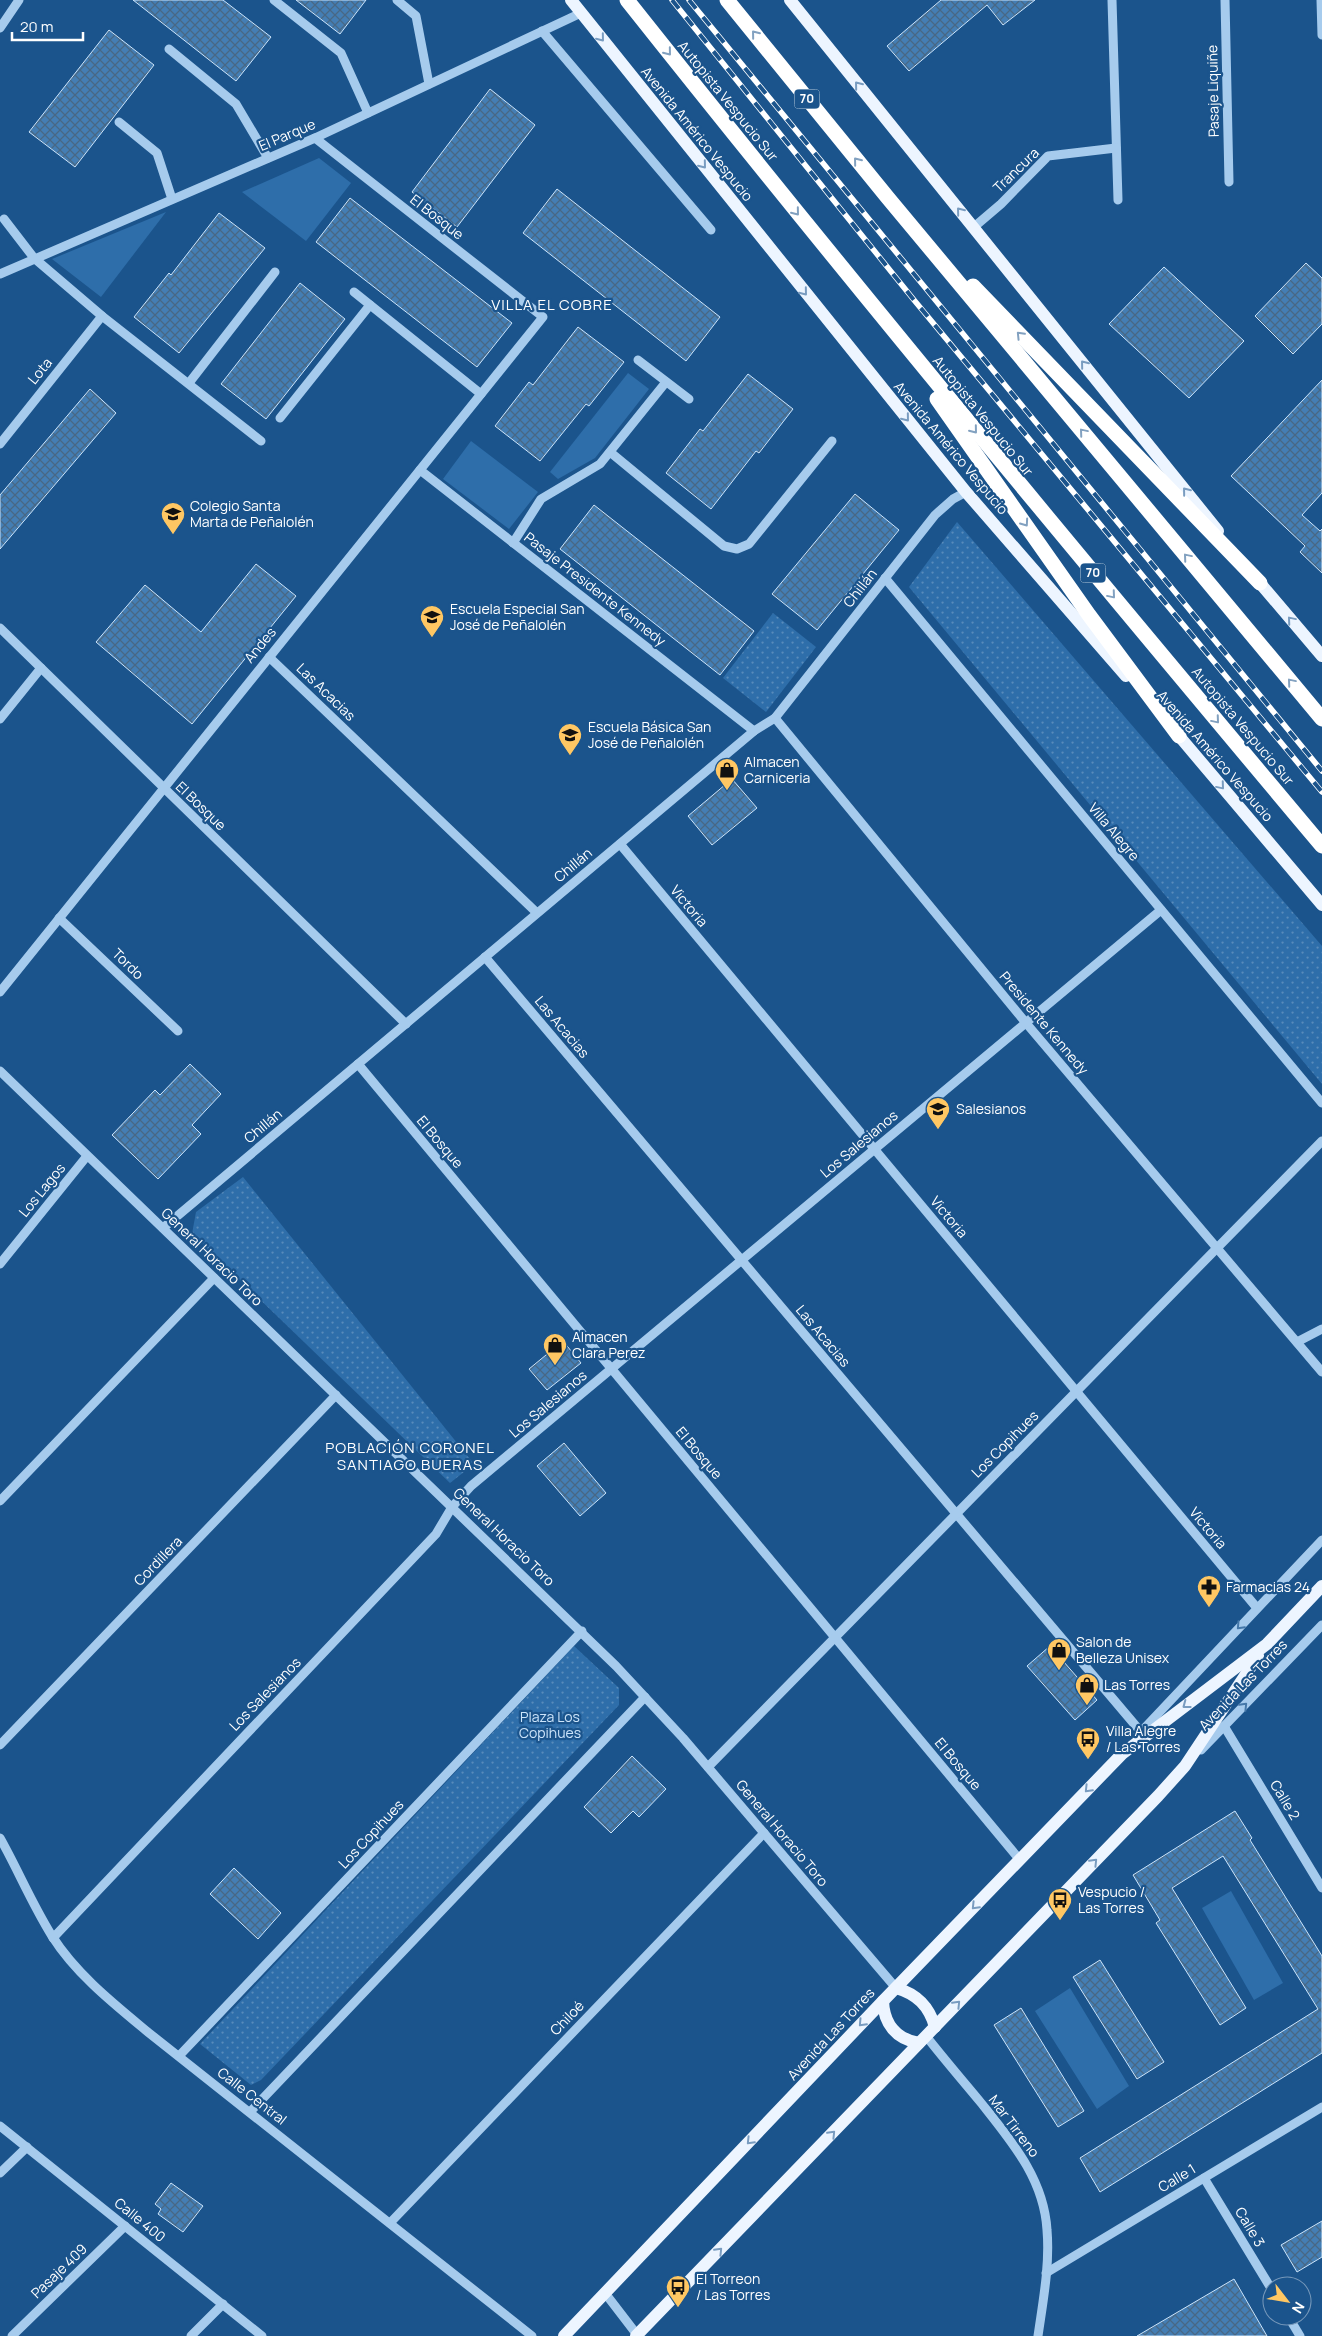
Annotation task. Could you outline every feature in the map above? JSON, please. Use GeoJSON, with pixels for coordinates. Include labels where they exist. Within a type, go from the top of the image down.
{"type":"FeatureCollection","features":[{"type":"Feature","properties":{"kind":"highway","name":"Autopista Vespucio Sur"},"geometry":{"type":"LineString","coordinates":[[627,0],[1026,493],[1322,846]]}},
{"type":"Feature","properties":{"kind":"highway","name":"70"},"geometry":{"type":"LineString","coordinates":[[727,0],[888,198],[1322,719]]}},
{"type":"Feature","properties":{"kind":"highway"},"geometry":{"type":"LineString","coordinates":[[888,198],[1260,584]]}},
{"type":"Feature","properties":{"kind":"highway"},"geometry":{"type":"LineString","coordinates":[[866,297],[1089,615],[1178,736]]}},
{"type":"Feature","properties":{"kind":"main road","name":"Avenida Américo Vespucio"},"geometry":{"type":"LineString","coordinates":[[570,0],[966,492],[1322,905]]}},
{"type":"Feature","properties":{"kind":"main road"},"geometry":{"type":"LineString","coordinates":[[790,0],[1260,584],[1322,656]]}},
{"type":"Feature","properties":{"kind":"main road","name":"Avenida Las Torres"},"geometry":{"type":"LineString","coordinates":[[564,2336],[883,2001],[1122,1754],[1267,1644],[1322,1586]]}},
{"type":"Feature","properties":{"kind":"main road","name":"Avenida Las Torres"},"geometry":{"type":"LineString","coordinates":[[637,2336],[1185,1766],[1267,1644]]}},
{"type":"Feature","properties":{"kind":"main road"},"geometry":{"type":"LineString","coordinates":[[883,2001],[887,2022],[901,2037],[927,2036],[928,2008],[914,1994],[896,1988]]}},
{"type":"Feature","properties":{"kind":"street"},"geometry":{"type":"LineString","coordinates":[[1,26],[19,0]]}},
{"type":"Feature","properties":{"kind":"street"},"geometry":{"type":"LineString","coordinates":[[274,0],[341,53],[368,113]]}},
{"type":"Feature","properties":{"kind":"street"},"geometry":{"type":"LineString","coordinates":[[397,0],[416,16],[429,84]]}},
{"type":"Feature","properties":{"kind":"street"},"geometry":{"type":"LineString","coordinates":[[1112,0],[1118,200]]}},
{"type":"Feature","properties":{"kind":"street","name":"Pasaje Liquiñe"},"geometry":{"type":"LineString","coordinates":[[1224,0],[1229,182]]}},
{"type":"Feature","properties":{"kind":"street"},"geometry":{"type":"LineString","coordinates":[[1321,0],[1322,35]]}},
{"type":"Feature","properties":{"kind":"street","name":"El Parque"},"geometry":{"type":"LineString","coordinates":[[0,274],[315,138],[581,13]]}},
{"type":"Feature","properties":{"kind":"street"},"geometry":{"type":"LineString","coordinates":[[542,31],[711,230]]}},
{"type":"Feature","properties":{"kind":"street"},"geometry":{"type":"LineString","coordinates":[[169,49],[236,104],[268,158]]}},
{"type":"Feature","properties":{"kind":"street"},"geometry":{"type":"LineString","coordinates":[[120,122],[157,153],[172,199]]}},
{"type":"Feature","properties":{"kind":"street","name":"El Bosque"},"geometry":{"type":"LineString","coordinates":[[315,138],[543,317]]}},
{"type":"Feature","properties":{"kind":"street","name":"Trancura"},"geometry":{"type":"LineString","coordinates":[[974,227],[1001,204],[1048,156],[1116,148]]}},
{"type":"Feature","properties":{"kind":"street"},"geometry":{"type":"LineString","coordinates":[[4,219],[34,258],[102,316],[261,441]]}},
{"type":"Feature","properties":{"kind":"street"},"geometry":{"type":"LineString","coordinates":[[189,383],[276,272]]}},
{"type":"Feature","properties":{"kind":"street"},"geometry":{"type":"LineString","coordinates":[[354,292],[481,394]]}},
{"type":"Feature","properties":{"kind":"street"},"geometry":{"type":"LineString","coordinates":[[280,418],[370,305]]}},
{"type":"Feature","properties":{"kind":"street","name":"Lota"},"geometry":{"type":"LineString","coordinates":[[0,444],[102,316]]}},
{"type":"Feature","properties":{"kind":"street","name":"Andes"},"geometry":{"type":"LineString","coordinates":[[0,992],[543,317]]}},
{"type":"Feature","properties":{"kind":"street"},"geometry":{"type":"LineString","coordinates":[[638,360],[689,399]]}},
{"type":"Feature","properties":{"kind":"street"},"geometry":{"type":"LineString","coordinates":[[513,543],[541,499],[600,464],[666,382]]}},
{"type":"Feature","properties":{"kind":"street"},"geometry":{"type":"LineString","coordinates":[[610,452],[724,546],[737,550],[749,544],[832,441]]}},
{"type":"Feature","properties":{"kind":"street","name":"Pasaje Presidente Kennedy"},"geometry":{"type":"LineString","coordinates":[[420,470],[754,731]]}},
{"type":"Feature","properties":{"kind":"street","name":"Chillán"},"geometry":{"type":"LineString","coordinates":[[162,1228],[754,731],[775,718],[935,515],[954,499],[966,492]]}},
{"type":"Feature","properties":{"kind":"street","name":"Villa Alegre"},"geometry":{"type":"LineString","coordinates":[[885,578],[1322,1104]]}},
{"type":"Feature","properties":{"kind":"street","name":"El Bosque"},"geometry":{"type":"LineString","coordinates":[[0,628],[406,1024]]}},
{"type":"Feature","properties":{"kind":"street","name":"Las Acacias"},"geometry":{"type":"LineString","coordinates":[[269,657],[537,913]]}},
{"type":"Feature","properties":{"kind":"street"},"geometry":{"type":"LineString","coordinates":[[0,719],[41,668]]}},
{"type":"Feature","properties":{"kind":"street","name":"Presidente Kennedy"},"geometry":{"type":"LineString","coordinates":[[775,718],[1026,1023],[1322,1372]]}},
{"type":"Feature","properties":{"kind":"street","name":"Victoria"},"geometry":{"type":"LineString","coordinates":[[620,844],[1257,1608]]}},
{"type":"Feature","properties":{"kind":"street","name":"Los Salesianos"},"geometry":{"type":"LineString","coordinates":[[53,1938],[436,1534],[452,1507],[471,1486],[1161,910]]}},
{"type":"Feature","properties":{"kind":"street","name":"Tordo"},"geometry":{"type":"LineString","coordinates":[[59,918],[178,1031]]}},
{"type":"Feature","properties":{"kind":"street","name":"Las Acacias"},"geometry":{"type":"LineString","coordinates":[[485,957],[1141,1732]]}},
{"type":"Feature","properties":{"kind":"street","name":"El Bosque"},"geometry":{"type":"LineString","coordinates":[[358,1064],[1020,1860]]}},
{"type":"Feature","properties":{"kind":"street","name":"General Horacio Toro"},"geometry":{"type":"LineString","coordinates":[[0,1071],[582,1631],[708,1767],[896,1988]]}},
{"type":"Feature","properties":{"kind":"street","name":"Los Copihues"},"geometry":{"type":"LineString","coordinates":[[708,1767],[1322,1141]]}},
{"type":"Feature","properties":{"kind":"street","name":"Los Lagos"},"geometry":{"type":"LineString","coordinates":[[0,1264],[87,1156]]}},
{"type":"Feature","properties":{"kind":"street"},"geometry":{"type":"LineString","coordinates":[[0,1501],[214,1278]]}},
{"type":"Feature","properties":{"kind":"street"},"geometry":{"type":"LineString","coordinates":[[1297,1342],[1322,1329]]}},
{"type":"Feature","properties":{"kind":"street","name":"Cordillera"},"geometry":{"type":"LineString","coordinates":[[0,1745],[336,1395]]}},
{"type":"Feature","properties":{"kind":"street","name":"Avenida Las Torres"},"geometry":{"type":"LineString","coordinates":[[1122,1754],[1322,1540]]}},
{"type":"Feature","properties":{"kind":"street","name":"Avenida Las Torres"},"geometry":{"type":"LineString","coordinates":[[1185,1766],[1322,1625]]}},
{"type":"Feature","properties":{"kind":"street","name":"Los Copihues"},"geometry":{"type":"LineString","coordinates":[[179,2056],[582,1631]]}},
{"type":"Feature","properties":{"kind":"street"},"geometry":{"type":"LineString","coordinates":[[250,2112],[645,1697]]}},
{"type":"Feature","properties":{"kind":"street","name":"Calle 2"},"geometry":{"type":"LineString","coordinates":[[1224,1726],[1322,1888]]}},
{"type":"Feature","properties":{"kind":"street","name":"Chiloé"},"geometry":{"type":"LineString","coordinates":[[390,2223],[764,1833]]}},
{"type":"Feature","properties":{"kind":"street","name":"Calle Central"},"geometry":{"type":"LineString","coordinates":[[0,1838],[23,1885],[53,1938],[72,1962],[100,1990],[179,2056],[532,2336]]}},
{"type":"Feature","properties":{"kind":"street","name":"Mar Tirreno"},"geometry":{"type":"LineString","coordinates":[[927,2036],[1014,2143],[1032,2173],[1038,2189],[1047,2228],[1046,2273],[1038,2336]]}},
{"type":"Feature","properties":{"kind":"street","name":"Calle 1"},"geometry":{"type":"LineString","coordinates":[[1046,2273],[1322,2107]]}},
{"type":"Feature","properties":{"kind":"street","name":"Calle 400"},"geometry":{"type":"LineString","coordinates":[[0,2126],[262,2336]]}},
{"type":"Feature","properties":{"kind":"street"},"geometry":{"type":"LineString","coordinates":[[0,2173],[27,2147]]}},
{"type":"Feature","properties":{"kind":"street","name":"Calle 3"},"geometry":{"type":"LineString","coordinates":[[1204,2178],[1264,2276]]}},
{"type":"Feature","properties":{"kind":"street","name":"Pasaje 409"},"geometry":{"type":"LineString","coordinates":[[12,2336],[125,2226]]}},
{"type":"Feature","properties":{"kind":"street"},"geometry":{"type":"LineString","coordinates":[[606,2293],[637,2336]]}},
{"type":"Feature","properties":{"kind":"street"},"geometry":{"type":"LineString","coordinates":[[190,2336],[223,2304]]}},
{"type":"Feature","properties":{"kind":"green space"},"geometry":{"type":"Polygon","coordinates":[[[319,158],[351,183],[306,241],[242,192],[319,158]]]}},
{"type":"Feature","properties":{"kind":"green space"},"geometry":{"type":"Polygon","coordinates":[[[166,212],[101,297],[52,259],[166,212]]]}},
{"type":"Feature","properties":{"kind":"green space"},"geometry":{"type":"Polygon","coordinates":[[[628,373],[649,389],[595,458],[558,479],[550,472],[628,373]]]}},
{"type":"Feature","properties":{"kind":"green space"},"geometry":{"type":"Polygon","coordinates":[[[471,441],[538,492],[509,529],[443,479],[471,441]]]}},
{"type":"Feature","properties":{"kind":"green space"},"geometry":{"type":"Polygon","coordinates":[[[957,522],[1322,946],[1322,1084],[909,587],[957,522]]]}},
{"type":"Feature","properties":{"kind":"green space"},"geometry":{"type":"Polygon","coordinates":[[[773,613],[816,647],[766,712],[723,678],[773,613]]]}},
{"type":"Feature","properties":{"kind":"green space"},"geometry":{"type":"Polygon","coordinates":[[[243,1177],[474,1464],[450,1483],[192,1234],[196,1212],[243,1177]]]}},
{"type":"Feature","properties":{"kind":"green space","name":"Plaza Los Copihues"},"geometry":{"type":"Polygon","coordinates":[[[574,1646],[619,1688],[619,1705],[261,2080],[251,2085],[200,2044],[574,1646]]]}},
{"type":"Feature","properties":{"kind":"green space"},"geometry":{"type":"Polygon","coordinates":[[[1231,1891],[1283,1983],[1254,2000],[1202,1908],[1231,1891]]]}},
{"type":"Feature","properties":{"kind":"green space"},"geometry":{"type":"Polygon","coordinates":[[[1070,1988],[1129,2086],[1097,2109],[1035,2011],[1070,1988]]]}},
{"type":"Feature","properties":{"kind":"building"},"geometry":{"type":"Polygon","coordinates":[[[133,0],[223,0],[271,37],[236,81],[133,0]]]}},
{"type":"Feature","properties":{"kind":"building"},"geometry":{"type":"Polygon","coordinates":[[[296,0],[366,0],[340,34],[296,0]]]}},
{"type":"Feature","properties":{"kind":"building"},"geometry":{"type":"Polygon","coordinates":[[[941,0],[1035,0],[1003,25],[987,5],[909,71],[887,46],[941,0]]]}},
{"type":"Feature","properties":{"kind":"building"},"geometry":{"type":"Polygon","coordinates":[[[109,30],[154,65],[75,167],[29,132],[109,30]]]}},
{"type":"Feature","properties":{"kind":"building"},"geometry":{"type":"Polygon","coordinates":[[[490,89],[535,125],[457,227],[412,192],[490,89]]]}},
{"type":"Feature","properties":{"kind":"building"},"geometry":{"type":"Polygon","coordinates":[[[557,189],[720,317],[686,361],[523,233],[557,189]]]}},
{"type":"Feature","properties":{"kind":"building"},"geometry":{"type":"Polygon","coordinates":[[[350,198],[512,323],[477,367],[316,242],[350,198]]]}},
{"type":"Feature","properties":{"kind":"building"},"geometry":{"type":"Polygon","coordinates":[[[219,213],[265,248],[179,353],[134,317],[169,273],[171,275],[219,213]]]}},
{"type":"Feature","properties":{"kind":"building"},"geometry":{"type":"Polygon","coordinates":[[[1306,263],[1322,278],[1322,324],[1293,354],[1255,316],[1306,263]]]}},
{"type":"Feature","properties":{"kind":"building"},"geometry":{"type":"Polygon","coordinates":[[[1164,267],[1244,341],[1189,398],[1109,324],[1164,267]]]}},
{"type":"Feature","properties":{"kind":"building"},"geometry":{"type":"Polygon","coordinates":[[[300,283],[345,319],[266,419],[221,384],[300,283]]]}},
{"type":"Feature","properties":{"kind":"building"},"geometry":{"type":"Polygon","coordinates":[[[578,327],[624,362],[589,406],[586,404],[540,461],[495,426],[529,382],[533,385],[578,327]]]}},
{"type":"Feature","properties":{"kind":"building"},"geometry":{"type":"Polygon","coordinates":[[[748,374],[793,409],[759,453],[756,451],[711,509],[666,473],[700,429],[703,431],[748,374]]]}},
{"type":"Feature","properties":{"kind":"building"},"geometry":{"type":"Polygon","coordinates":[[[1322,380],[1322,493],[1302,515],[1320,531],[1322,529],[1322,573],[1300,552],[1305,546],[1231,476],[1322,380]]]}},
{"type":"Feature","properties":{"kind":"building"},"geometry":{"type":"Polygon","coordinates":[[[90,389],[116,413],[0,549],[0,495],[90,389]]]}},
{"type":"Feature","properties":{"kind":"building"},"geometry":{"type":"Polygon","coordinates":[[[855,494],[899,530],[817,630],[772,594],[855,494]]]}},
{"type":"Feature","properties":{"kind":"building"},"geometry":{"type":"Polygon","coordinates":[[[594,505],[754,631],[720,675],[560,549],[594,505]]]}},
{"type":"Feature","properties":{"kind":"building"},"geometry":{"type":"Polygon","coordinates":[[[256,564],[296,596],[192,724],[96,642],[145,585],[201,632],[256,564]]]}},
{"type":"Feature","properties":{"kind":"building"},"geometry":{"type":"Polygon","coordinates":[[[732,779],[757,808],[712,845],[688,816],[732,779]]]}},
{"type":"Feature","properties":{"kind":"building"},"geometry":{"type":"Polygon","coordinates":[[[190,1064],[221,1094],[192,1125],[201,1134],[158,1179],[112,1135],[155,1090],[160,1095],[190,1064]]]}},
{"type":"Feature","properties":{"kind":"building","name":"Almacen Clara Perez"},"geometry":{"type":"Polygon","coordinates":[[[563,1341],[581,1363],[547,1390],[529,1369],[563,1341]]]}},
{"type":"Feature","properties":{"kind":"building"},"geometry":{"type":"Polygon","coordinates":[[[564,1443],[606,1493],[580,1516],[537,1466],[564,1443]]]}},
{"type":"Feature","properties":{"kind":"building"},"geometry":{"type":"Polygon","coordinates":[[[1050,1646],[1097,1700],[1075,1720],[1027,1666],[1050,1646]]]}},
{"type":"Feature","properties":{"kind":"building"},"geometry":{"type":"Polygon","coordinates":[[[632,1756],[666,1789],[639,1817],[633,1811],[611,1833],[584,1807],[632,1756]]]}},
{"type":"Feature","properties":{"kind":"building"},"geometry":{"type":"Polygon","coordinates":[[[1235,1811],[1252,1838],[1250,1840],[1322,1956],[1322,2053],[1100,2192],[1080,2158],[1318,2009],[1223,1856],[1172,1888],[1246,2008],[1220,2025],[1156,1923],[1160,1920],[1133,1875],[1235,1811]]]}},
{"type":"Feature","properties":{"kind":"building"},"geometry":{"type":"Polygon","coordinates":[[[234,1868],[281,1913],[258,1939],[210,1894],[234,1868]]]}},
{"type":"Feature","properties":{"kind":"building"},"geometry":{"type":"Polygon","coordinates":[[[1100,1960],[1164,2062],[1137,2079],[1073,1977],[1100,1960]]]}},
{"type":"Feature","properties":{"kind":"building"},"geometry":{"type":"Polygon","coordinates":[[[1021,2008],[1084,2111],[1058,2127],[994,2025],[1021,2008]]]}},
{"type":"Feature","properties":{"kind":"building"},"geometry":{"type":"Polygon","coordinates":[[[171,2183],[203,2206],[183,2232],[158,2214],[161,2209],[155,2204],[171,2183]]]}},
{"type":"Feature","properties":{"kind":"building"},"geometry":{"type":"Polygon","coordinates":[[[1322,2221],[1322,2257],[1297,2272],[1281,2245],[1322,2221]]]}},
{"type":"Feature","properties":{"kind":"building"},"geometry":{"type":"Polygon","coordinates":[[[1234,2279],[1267,2336],[1137,2336],[1234,2279]]]}},
{"type":"Feature","properties":{"kind":"railway"},"geometry":{"type":"LineString","coordinates":[[672,0],[914,300],[1322,792]]}},
{"type":"Feature","properties":{"kind":"railway"},"geometry":{"type":"LineString","coordinates":[[689,0],[1322,771]]}},
{"type":"Feature","properties":{"kind":"place","name":"Colegio Santa Marta de Peñalolén"},"geometry":{"type":"Point","coordinates":[173,535]}},
{"type":"Feature","properties":{"kind":"place","name":"Escuela Especial San José de Peñalolén"},"geometry":{"type":"Point","coordinates":[432,638]}},
{"type":"Feature","properties":{"kind":"place","name":"Escuela Básica San José de Peñalolén"},"geometry":{"type":"Point","coordinates":[570,756]}},
{"type":"Feature","properties":{"kind":"place","name":"Almacen Carniceria"},"geometry":{"type":"Point","coordinates":[727,791]}},
{"type":"Feature","properties":{"kind":"place","name":"Salesianos"},"geometry":{"type":"Point","coordinates":[938,1130]}},
{"type":"Feature","properties":{"kind":"place","name":"Almacen Clara Perez"},"geometry":{"type":"Point","coordinates":[555,1366]}},
{"type":"Feature","properties":{"kind":"place","name":"Farmacias 24"},"geometry":{"type":"Point","coordinates":[1209,1608]}},
{"type":"Feature","properties":{"kind":"place","name":"Salon de Belleza Unisex"},"geometry":{"type":"Point","coordinates":[1059,1671]}},
{"type":"Feature","properties":{"kind":"place","name":"Las Torres"},"geometry":{"type":"Point","coordinates":[1087,1706]}},
{"type":"Feature","properties":{"kind":"place","name":"Villa Alegre / Las Torres"},"geometry":{"type":"Point","coordinates":[1088,1760]}},
{"type":"Feature","properties":{"kind":"place","name":"Vespucio / Las Torres"},"geometry":{"type":"Point","coordinates":[1060,1921]}},
{"type":"Feature","properties":{"kind":"place","name":"El Torreon / Las Torres"},"geometry":{"type":"Point","coordinates":[678,2308]}},
{"type":"Feature","properties":{"kind":"district","name":"VILLA EL COBRE"},"geometry":{"type":"Point","coordinates":[552,305]}},
{"type":"Feature","properties":{"kind":"district","name":"POBLACIÓN CORONEL SANTIAGO BUERAS"},"geometry":{"type":"Point","coordinates":[410,1456]}}]}
